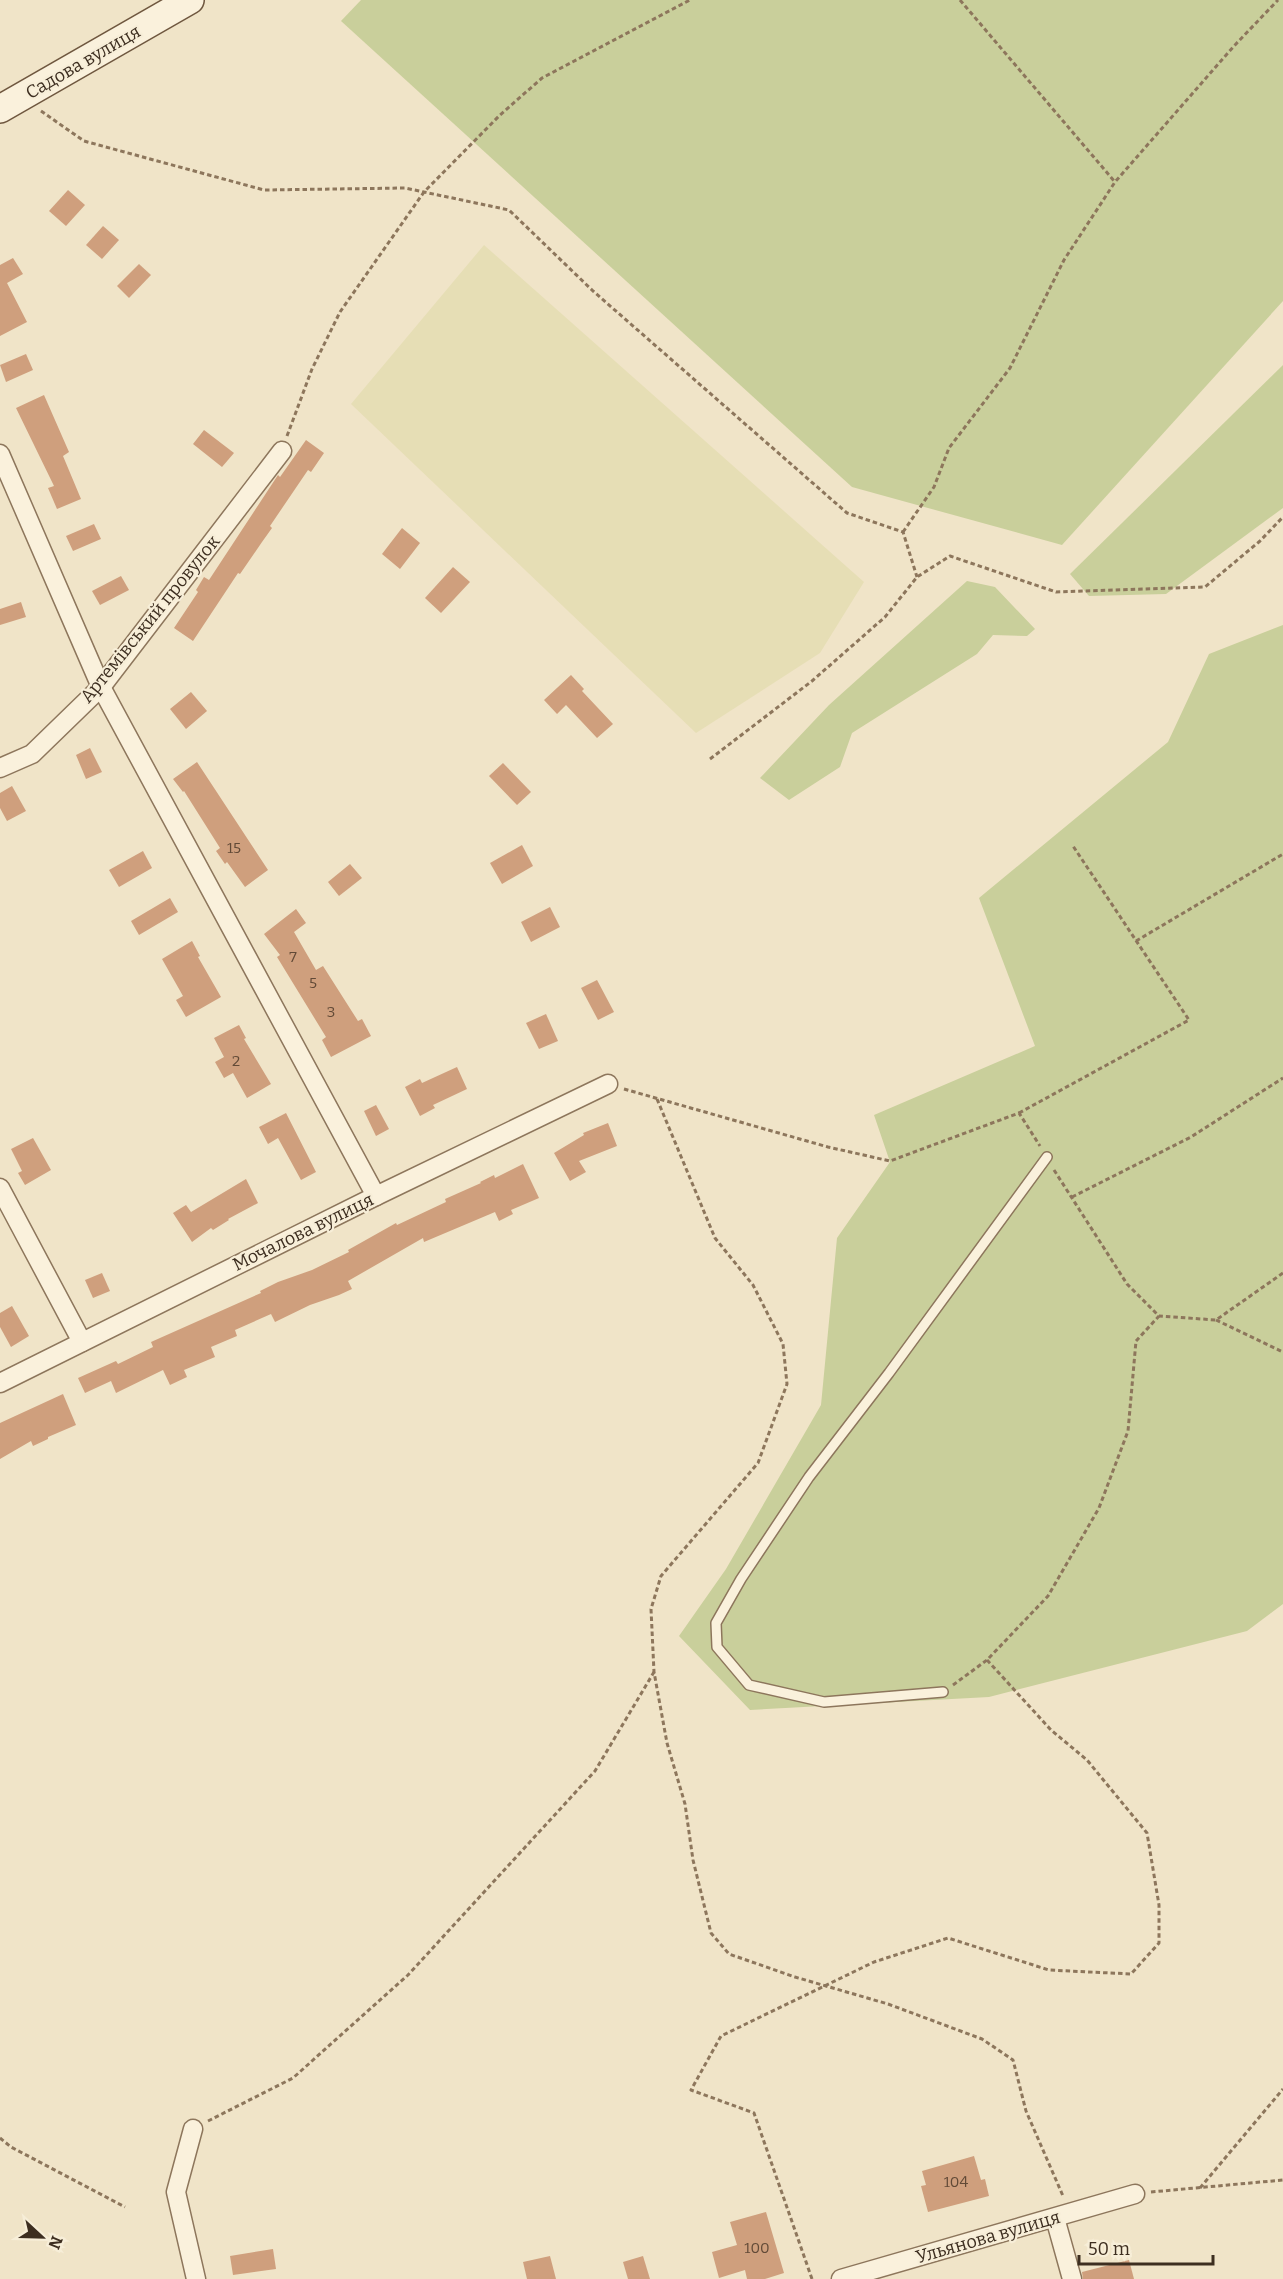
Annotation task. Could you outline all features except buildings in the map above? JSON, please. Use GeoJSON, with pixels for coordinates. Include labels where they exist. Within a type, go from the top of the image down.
{"type":"FeatureCollection","features":[{"type":"Feature","properties":{"kind":"street","name":"Садова вулиця"},"geometry":{"type":"LineString","coordinates":[[11,103],[190,0]]}},
{"type":"Feature","properties":{"kind":"street","name":"Артемівський провулок"},"geometry":{"type":"LineString","coordinates":[[0,768],[32,754],[101,687],[282,451]]}},
{"type":"Feature","properties":{"kind":"street"},"geometry":{"type":"LineString","coordinates":[[0,454],[101,687],[376,1196]]}},
{"type":"Feature","properties":{"kind":"street","name":"Мочалова вулиця"},"geometry":{"type":"LineString","coordinates":[[0,1383],[376,1196],[608,1084]]}},
{"type":"Feature","properties":{"kind":"street"},"geometry":{"type":"LineString","coordinates":[[0,1188],[82,1342]]}},
{"type":"Feature","properties":{"kind":"street"},"geometry":{"type":"LineString","coordinates":[[193,2129],[176,2192],[196,2279]]}},
{"type":"Feature","properties":{"kind":"street","name":"Ульянова вулиця"},"geometry":{"type":"LineString","coordinates":[[841,2279],[1135,2194]]}},
{"type":"Feature","properties":{"kind":"street"},"geometry":{"type":"LineString","coordinates":[[1055,2218],[1072,2279]]}},
{"type":"Feature","properties":{"kind":"lane"},"geometry":{"type":"LineString","coordinates":[[943,1692],[824,1702],[748,1685],[717,1647],[716,1623],[741,1579],[809,1477],[889,1373],[1047,1157]]}},
{"type":"Feature","properties":{"kind":"path"},"geometry":{"type":"LineString","coordinates":[[282,451],[312,369],[340,312],[424,192],[500,115],[542,78],[690,0]]}},
{"type":"Feature","properties":{"kind":"path"},"geometry":{"type":"LineString","coordinates":[[960,0],[1115,183]]}},
{"type":"Feature","properties":{"kind":"path"},"geometry":{"type":"LineString","coordinates":[[903,532],[934,487],[949,448],[1010,368],[1064,260],[1115,183],[1234,46],[1278,0]]}},
{"type":"Feature","properties":{"kind":"path"},"geometry":{"type":"LineString","coordinates":[[11,103],[84,141],[264,190],[405,188],[509,210],[593,291],[847,513],[903,532]]}},
{"type":"Feature","properties":{"kind":"path"},"geometry":{"type":"LineString","coordinates":[[710,759],[812,681],[885,617],[917,577],[951,556],[1056,592],[1205,587],[1260,541],[1283,517]]}},
{"type":"Feature","properties":{"kind":"path"},"geometry":{"type":"LineString","coordinates":[[903,532],[917,577]]}},
{"type":"Feature","properties":{"kind":"path"},"geometry":{"type":"LineString","coordinates":[[608,1084],[828,1147],[890,1161],[1018,1113],[1189,1020],[1073,846]]}},
{"type":"Feature","properties":{"kind":"path"},"geometry":{"type":"LineString","coordinates":[[1136,941],[1283,854]]}},
{"type":"Feature","properties":{"kind":"path"},"geometry":{"type":"LineString","coordinates":[[1072,1197],[1191,1137],[1283,1078]]}},
{"type":"Feature","properties":{"kind":"path"},"geometry":{"type":"LineString","coordinates":[[1018,1113],[1127,1284],[1160,1316],[1216,1320],[1283,1352]]}},
{"type":"Feature","properties":{"kind":"path"},"geometry":{"type":"LineString","coordinates":[[1216,1320],[1283,1273]]}},
{"type":"Feature","properties":{"kind":"path"},"geometry":{"type":"LineString","coordinates":[[943,1692],[987,1660],[1048,1596],[1100,1508],[1128,1431],[1136,1341],[1160,1316]]}},
{"type":"Feature","properties":{"kind":"path"},"geometry":{"type":"LineString","coordinates":[[812,2279],[754,2113],[691,2090],[721,2036],[874,1962],[948,1938],[1049,1970],[1131,1974],[1159,1943],[1159,1905],[1147,1833],[1087,1760],[1051,1730],[987,1660]]}},
{"type":"Feature","properties":{"kind":"path"},"geometry":{"type":"LineString","coordinates":[[193,2129],[293,2078],[408,1975],[595,1771],[654,1672]]}},
{"type":"Feature","properties":{"kind":"path"},"geometry":{"type":"LineString","coordinates":[[1200,2188],[1283,2089]]}},
{"type":"Feature","properties":{"kind":"path"},"geometry":{"type":"LineString","coordinates":[[0,2138],[36,2160],[125,2207]]}},
{"type":"Feature","properties":{"kind":"path"},"geometry":{"type":"LineString","coordinates":[[1135,2194],[1283,2180]]}},
{"type":"Feature","properties":{"kind":"shaded area"},"geometry":{"type":"Polygon","coordinates":[[[484,245],[864,582],[820,653],[696,733],[351,404],[484,245]]]}},
{"type":"Feature","properties":{"kind":"green space"},"geometry":{"type":"Polygon","coordinates":[[[361,0],[1283,0],[1283,301],[1062,545],[852,487],[341,21],[361,0]]]}},
{"type":"Feature","properties":{"kind":"green space"},"geometry":{"type":"Polygon","coordinates":[[[1283,365],[1283,508],[1166,594],[1089,596],[1070,574],[1283,365]]]}},
{"type":"Feature","properties":{"kind":"green space"},"geometry":{"type":"Polygon","coordinates":[[[967,581],[995,587],[1035,629],[1027,636],[993,635],[977,654],[852,733],[840,767],[789,800],[760,778],[829,705],[967,581]]]}},
{"type":"Feature","properties":{"kind":"green space"},"geometry":{"type":"Polygon","coordinates":[[[1283,625],[1283,1604],[1247,1631],[989,1697],[750,1710],[679,1636],[726,1569],[821,1405],[837,1238],[890,1162],[874,1115],[1035,1046],[979,898],[1168,742],[1209,654],[1283,625]]]}}]}
